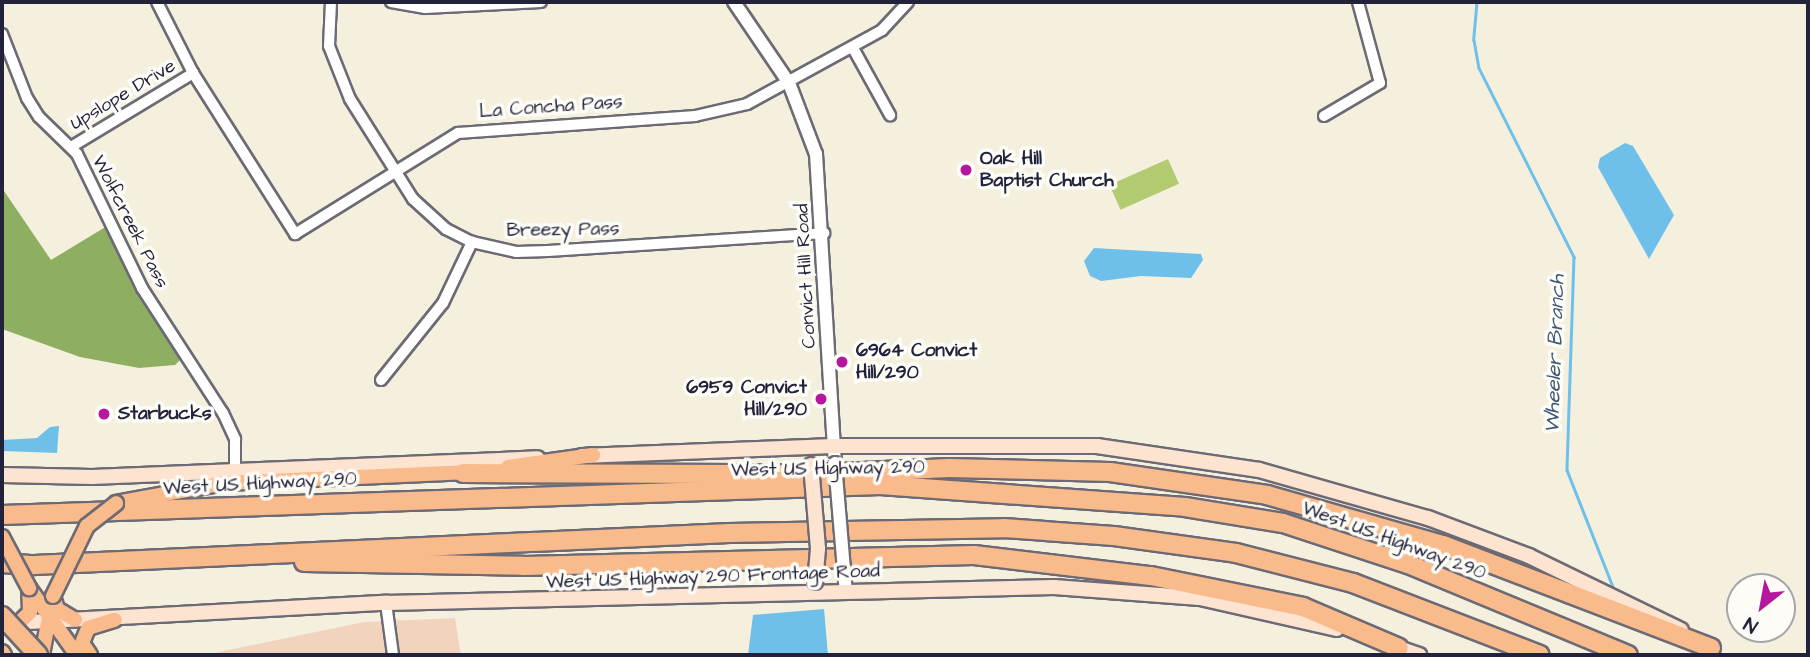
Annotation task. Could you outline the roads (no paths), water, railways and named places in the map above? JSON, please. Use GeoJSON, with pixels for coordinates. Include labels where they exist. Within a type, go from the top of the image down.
{"type":"FeatureCollection","features":[{"type":"Feature","properties":{"kind":"highway"},"geometry":{"type":"LineString","coordinates":[[463,473],[949,468],[1110,472],[1267,495],[1443,545],[1718,651]]}},
{"type":"Feature","properties":{"kind":"highway"},"geometry":{"type":"LineString","coordinates":[[686,492],[814,470]]}},
{"type":"Feature","properties":{"kind":"highway","name":"West US Highway 290"},"geometry":{"type":"LineString","coordinates":[[2,514],[880,485],[1185,508],[1283,523],[1408,564],[1628,655]]}},
{"type":"Feature","properties":{"kind":"highway"},"geometry":{"type":"LineString","coordinates":[[2,563],[729,534],[1004,528],[1114,536],[1236,554],[1353,583],[1540,655]]}},
{"type":"Feature","properties":{"kind":"highway"},"geometry":{"type":"LineString","coordinates":[[122,559],[523,566],[974,555],[1151,576],[1303,607],[1399,648]]}},
{"type":"Feature","properties":{"kind":"highway"},"geometry":{"type":"LineString","coordinates":[[2,616],[40,655]]}},
{"type":"Feature","properties":{"kind":"main road","name":"West US Highway 290"},"geometry":{"type":"LineString","coordinates":[[2,475],[172,472],[833,446],[1097,446],[1259,470],[1428,518],[1529,556],[1616,596],[1718,651]]}},
{"type":"Feature","properties":{"kind":"main road"},"geometry":{"type":"LineString","coordinates":[[787,448],[814,470],[818,549],[815,582],[799,594]]}},
{"type":"Feature","properties":{"kind":"main road"},"geometry":{"type":"LineString","coordinates":[[40,655],[53,596],[87,526],[116,503],[225,484],[463,473],[593,456]]}},
{"type":"Feature","properties":{"kind":"main road"},"geometry":{"type":"LineString","coordinates":[[2,537],[47,619],[77,655]]}},
{"type":"Feature","properties":{"kind":"main road"},"geometry":{"type":"LineString","coordinates":[[20,622],[30,612],[29,587]]}},
{"type":"Feature","properties":{"kind":"main road","name":"West US Highway 290 Frontage Road"},"geometry":{"type":"LineString","coordinates":[[2,624],[47,619],[115,620],[386,603],[1054,587],[1200,598],[1308,620],[1419,655]]}},
{"type":"Feature","properties":{"kind":"main road"},"geometry":{"type":"LineString","coordinates":[[53,596],[58,609],[75,620]]}},
{"type":"Feature","properties":{"kind":"main road"},"geometry":{"type":"LineString","coordinates":[[90,655],[82,643],[88,628],[115,620]]}},
{"type":"Feature","properties":{"kind":"street","name":"La Concha Pass"},"geometry":{"type":"LineString","coordinates":[[157,2],[193,73],[295,234],[458,133],[705,114],[747,104],[853,48],[890,25],[908,2]]}},
{"type":"Feature","properties":{"kind":"street","name":"Breezy Pass"},"geometry":{"type":"LineString","coordinates":[[331,2],[328,30],[334,67],[394,171],[424,211],[472,242],[516,251],[548,251],[824,233]]}},
{"type":"Feature","properties":{"kind":"street"},"geometry":{"type":"LineString","coordinates":[[391,2],[425,8],[541,2]]}},
{"type":"Feature","properties":{"kind":"street","name":"Convict Hill Road"},"geometry":{"type":"LineString","coordinates":[[734,2],[789,83],[816,154],[824,233],[833,446],[846,593]]}},
{"type":"Feature","properties":{"kind":"street"},"geometry":{"type":"LineString","coordinates":[[1324,116],[1380,83],[1358,2]]}},
{"type":"Feature","properties":{"kind":"street","name":"Wolfcreek Pass"},"geometry":{"type":"LineString","coordinates":[[2,34],[27,98],[39,117],[71,147],[142,288],[230,426],[236,450],[235,469]]}},
{"type":"Feature","properties":{"kind":"street"},"geometry":{"type":"LineString","coordinates":[[853,48],[890,115]]}},
{"type":"Feature","properties":{"kind":"street","name":"Upslope Drive"},"geometry":{"type":"LineString","coordinates":[[71,147],[193,73]]}},
{"type":"Feature","properties":{"kind":"street"},"geometry":{"type":"LineString","coordinates":[[381,380],[443,303],[472,242]]}},
{"type":"Feature","properties":{"kind":"street"},"geometry":{"type":"LineString","coordinates":[[386,603],[393,655]]}},
{"type":"Feature","properties":{"kind":"water"},"geometry":{"type":"Polygon","coordinates":[[[1625,143],[1633,146],[1674,215],[1649,259],[1598,167],[1600,158],[1625,143]]]}},
{"type":"Feature","properties":{"kind":"water"},"geometry":{"type":"Polygon","coordinates":[[[1094,248],[1201,254],[1203,260],[1191,278],[1141,276],[1101,281],[1090,276],[1084,261],[1094,248]]]}},
{"type":"Feature","properties":{"kind":"water"},"geometry":{"type":"Polygon","coordinates":[[[59,426],[57,453],[2,451],[2,440],[37,438],[50,427],[59,426]]]}},
{"type":"Feature","properties":{"kind":"water"},"geometry":{"type":"Polygon","coordinates":[[[824,609],[828,655],[748,655],[753,615],[824,609]]]}},
{"type":"Feature","properties":{"kind":"waterway","name":"Wheeler Branch"},"geometry":{"type":"LineString","coordinates":[[1477,2],[1474,40],[1479,68],[1574,257],[1567,470],[1615,592]]}},
{"type":"Feature","properties":{"kind":"place","name":"Oak Hill Baptist Church"},"geometry":{"type":"Point","coordinates":[966,170]}},
{"type":"Feature","properties":{"kind":"place","name":"6964 Convict Hill/290"},"geometry":{"type":"Point","coordinates":[842,362]}},
{"type":"Feature","properties":{"kind":"place","name":"6959 Convict Hill/290"},"geometry":{"type":"Point","coordinates":[821,399]}},
{"type":"Feature","properties":{"kind":"place","name":"Starbucks"},"geometry":{"type":"Point","coordinates":[104,414]}}]}
